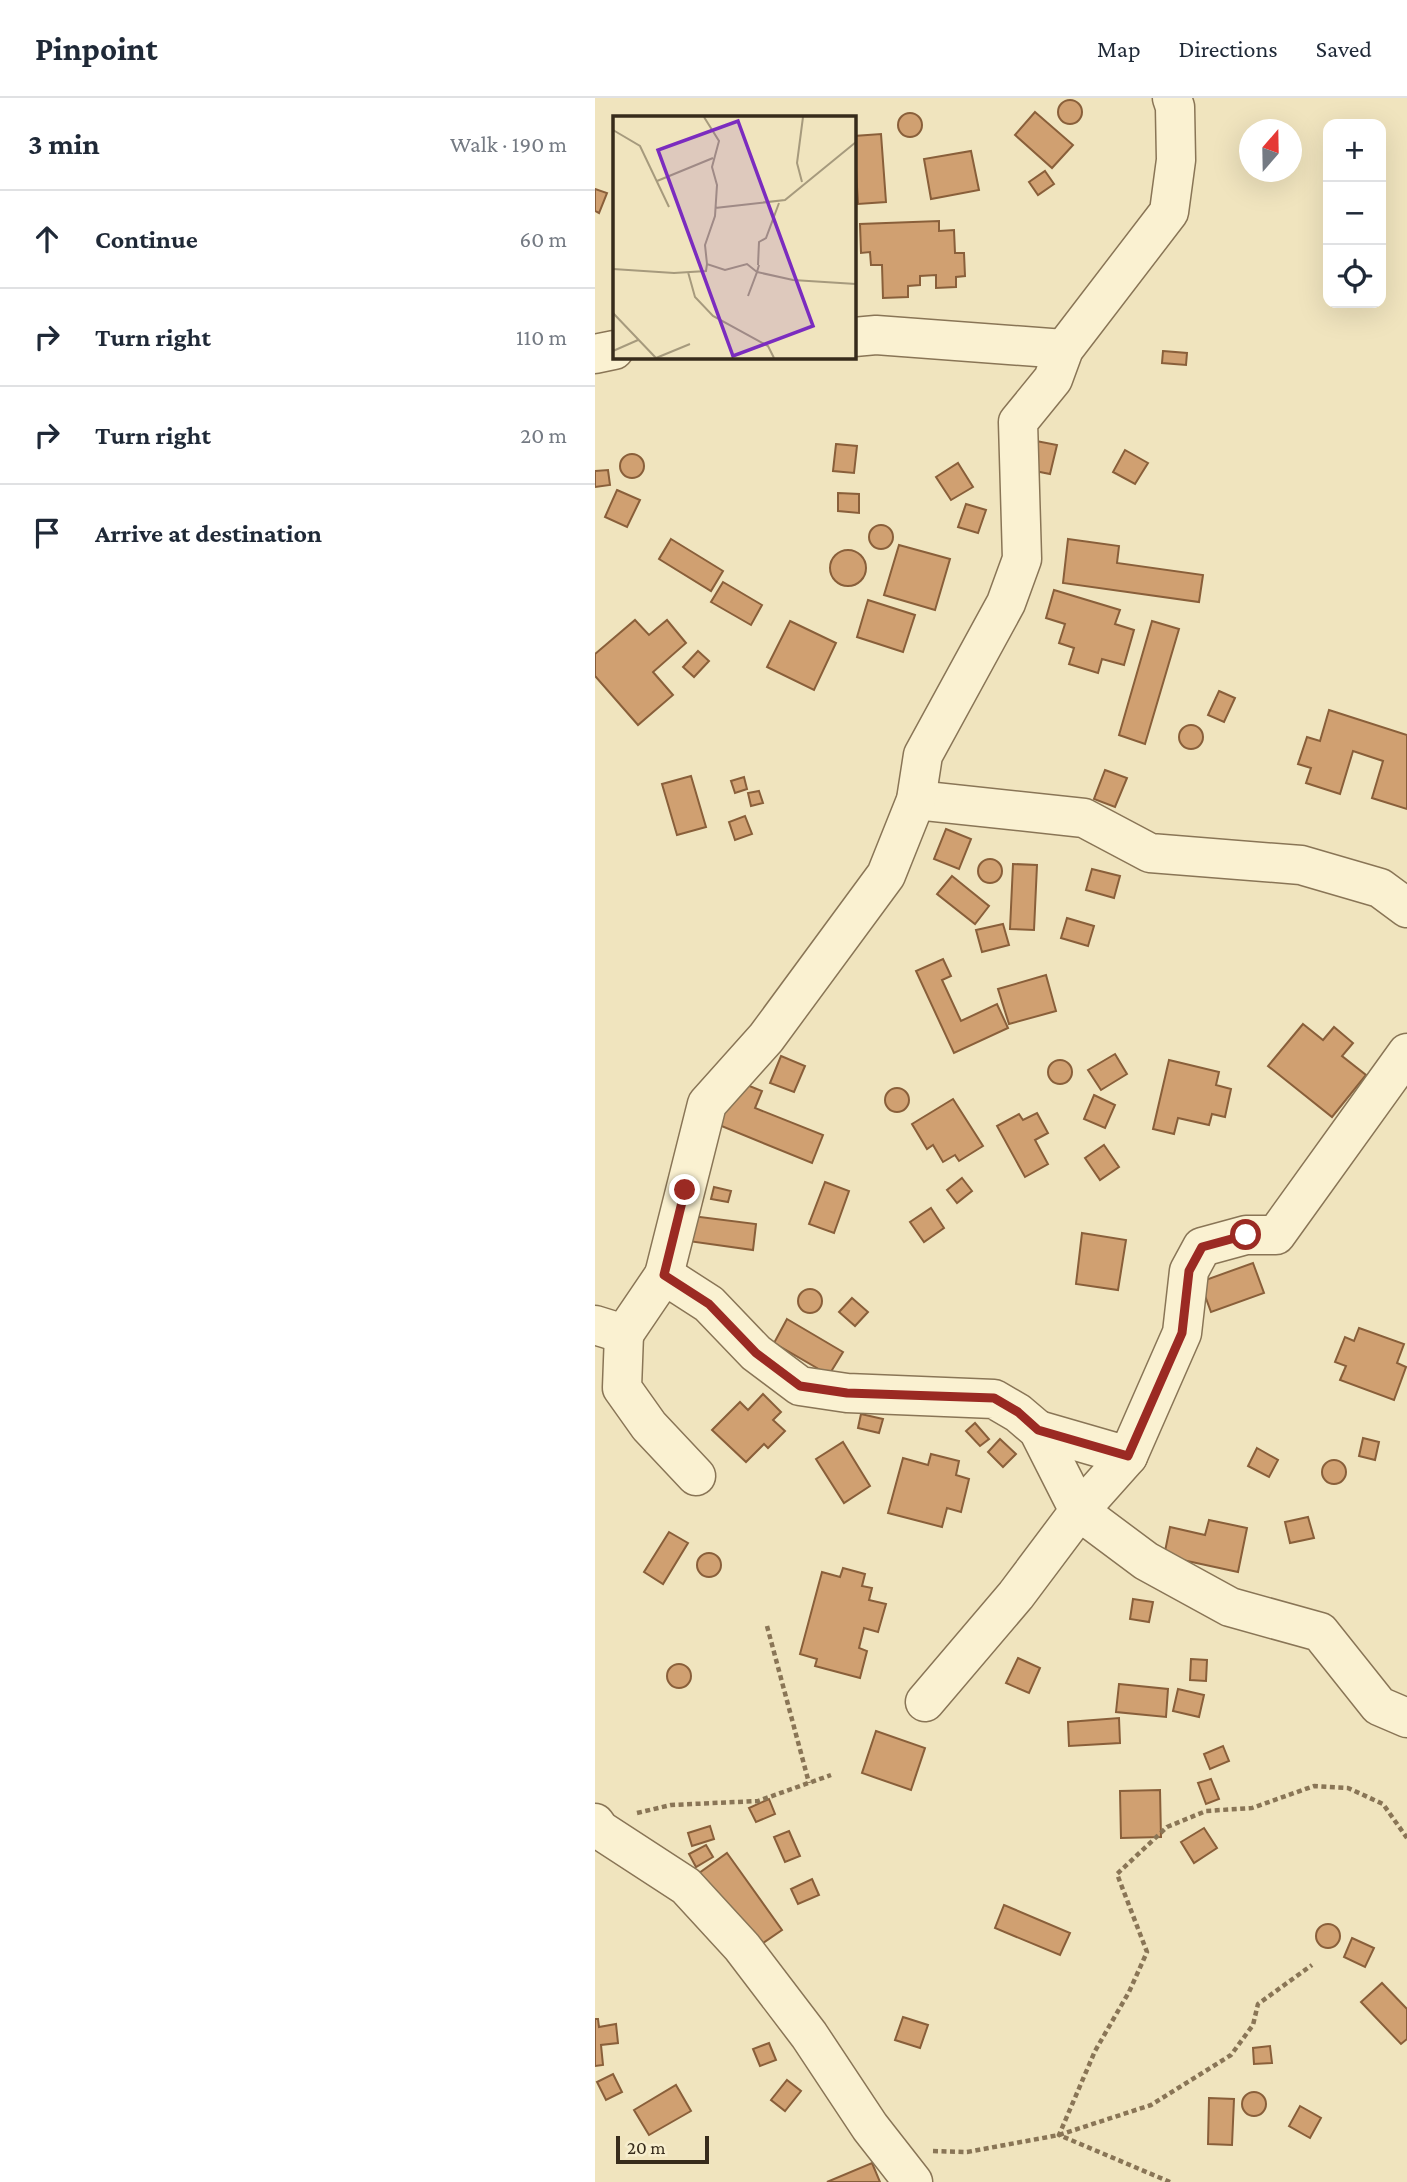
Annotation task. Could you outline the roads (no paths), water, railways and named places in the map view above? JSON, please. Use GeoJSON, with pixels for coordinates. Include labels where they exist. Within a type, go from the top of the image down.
{"type":"FeatureCollection","features":[{"type":"Feature","properties":{"kind":"street"},"geometry":{"type":"LineString","coordinates":[[697,1476],[649,1426],[622,1388],[610,1330],[664,1275],[706,1104],[766,1038],[886,875],[916,800],[923,755],[1006,603],[1022,559],[1018,422],[1053,379],[1064,349],[1169,212],[1176,160],[1175,107],[1172,98]]}},
{"type":"Feature","properties":{"kind":"street"},"geometry":{"type":"LineString","coordinates":[[856,337],[876,335],[1064,349]]}},
{"type":"Feature","properties":{"kind":"street"},"geometry":{"type":"LineString","coordinates":[[595,354],[613,350]]}},
{"type":"Feature","properties":{"kind":"street"},"geometry":{"type":"LineString","coordinates":[[916,800],[1084,818],[1150,853],[1301,865],[1380,888],[1407,908]]}},
{"type":"Feature","properties":{"kind":"street"},"geometry":{"type":"LineString","coordinates":[[925,1702],[1016,1595],[1079,1511],[1128,1456],[1182,1333],[1189,1271],[1202,1247],[1246,1235],[1276,1235],[1407,1053]]}},
{"type":"Feature","properties":{"kind":"street"},"geometry":{"type":"LineString","coordinates":[[664,1275],[709,1304],[756,1353],[800,1386],[847,1393],[994,1398],[1018,1412],[1038,1430],[1079,1511],[1146,1561],[1230,1607],[1320,1632],[1379,1706],[1407,1718]]}},
{"type":"Feature","properties":{"kind":"street"},"geometry":{"type":"LineString","coordinates":[[1038,1430],[1128,1456]]}},
{"type":"Feature","properties":{"kind":"street"},"geometry":{"type":"LineString","coordinates":[[595,1824],[600,1830],[686,1886],[742,1947],[809,2035],[887,2149],[913,2182]]}}]}
